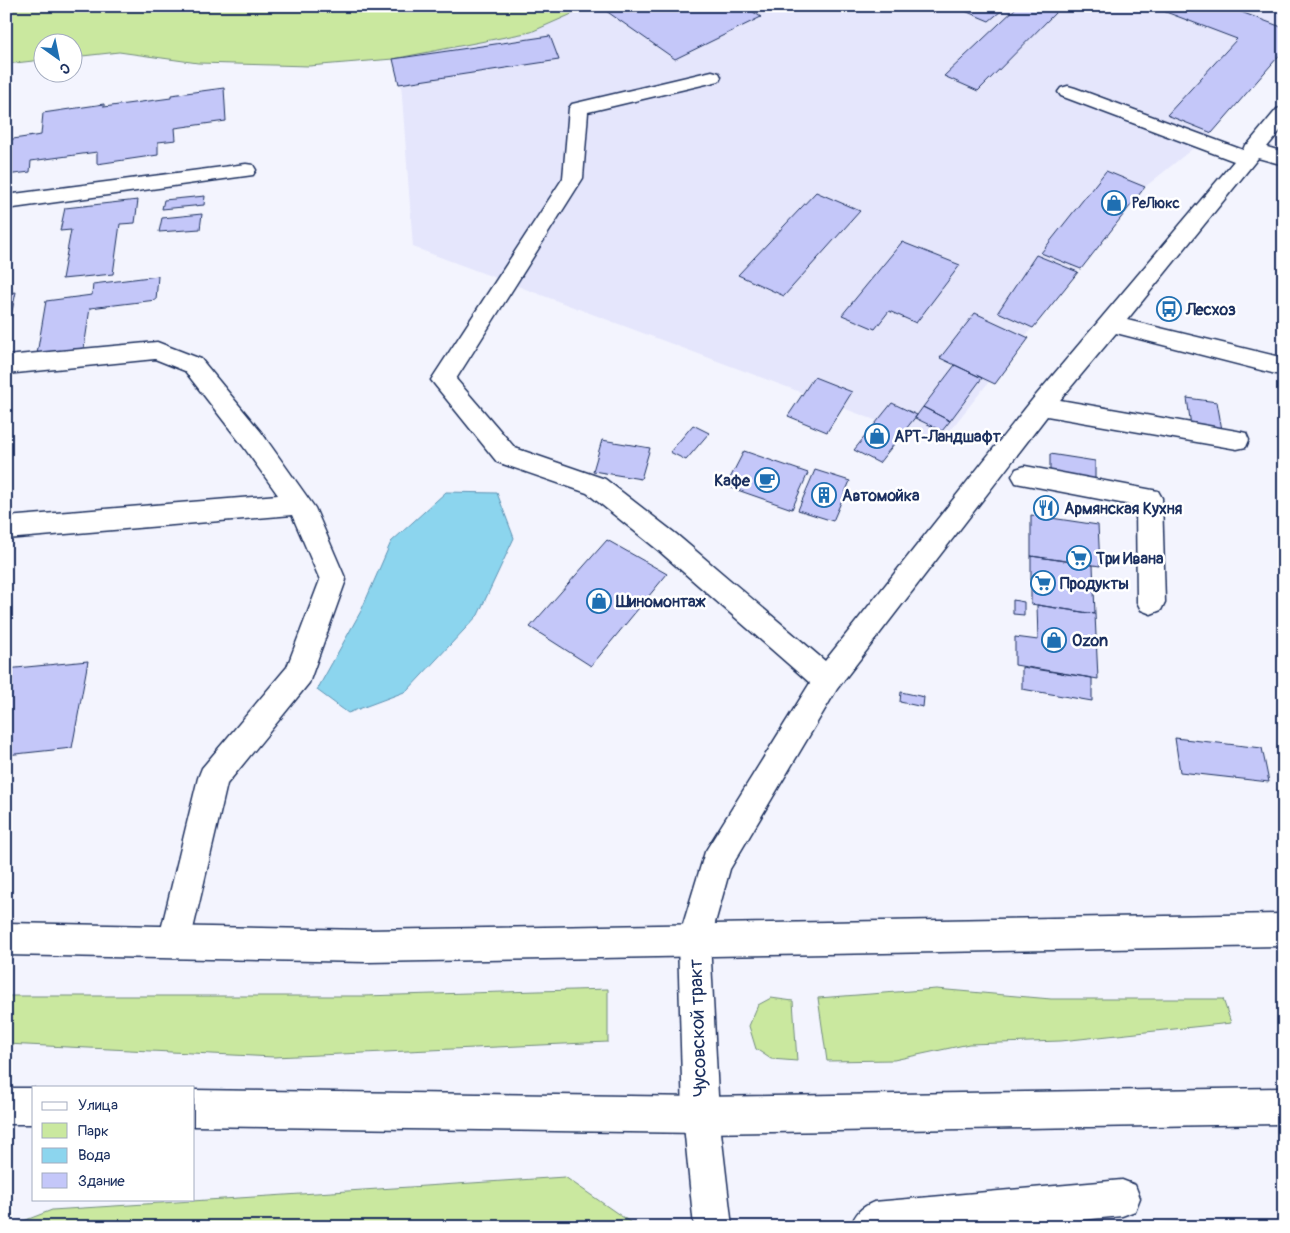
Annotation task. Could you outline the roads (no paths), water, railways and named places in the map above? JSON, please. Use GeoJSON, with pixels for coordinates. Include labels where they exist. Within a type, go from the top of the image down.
{"type":"FeatureCollection","features":[{"type":"Feature","properties":{"kind":"street"},"geometry":{"type":"LineString","coordinates":[[712,77],[579,108],[573,178],[443,380],[506,456],[596,486],[667,542],[827,680]]}},
{"type":"Feature","properties":{"kind":"street"},"geometry":{"type":"LineString","coordinates":[[1068,92],[1249,154],[1284,159]]}},
{"type":"Feature","properties":{"kind":"street","name":"Чусовской тракт"},"geometry":{"type":"LineString","coordinates":[[714,1227],[701,1116],[694,940],[716,863],[827,680],[1041,406],[1111,324],[1284,113]]}},
{"type":"Feature","properties":{"kind":"street"},"geometry":{"type":"LineString","coordinates":[[6,202],[246,170]]}},
{"type":"Feature","properties":{"kind":"street"},"geometry":{"type":"LineString","coordinates":[[1111,324],[1284,367]]}},
{"type":"Feature","properties":{"kind":"street"},"geometry":{"type":"LineString","coordinates":[[6,365],[157,350],[193,364],[252,439],[306,515],[333,580],[299,674],[213,778],[174,942]]}},
{"type":"Feature","properties":{"kind":"street"},"geometry":{"type":"LineString","coordinates":[[1041,406],[1237,440]]}},
{"type":"Feature","properties":{"kind":"street"},"geometry":{"type":"LineString","coordinates":[[1025,476],[1149,498],[1152,602]]}},
{"type":"Feature","properties":{"kind":"street"},"geometry":{"type":"LineString","coordinates":[[6,528],[297,504]]}},
{"type":"Feature","properties":{"kind":"street"},"geometry":{"type":"LineString","coordinates":[[6,939],[367,946],[1284,930]]}},
{"type":"Feature","properties":{"kind":"street"},"geometry":{"type":"LineString","coordinates":[[6,1106],[32,1106]]}},
{"type":"Feature","properties":{"kind":"street"},"geometry":{"type":"LineString","coordinates":[[195,1108],[701,1116],[1284,1106]]}},
{"type":"Feature","properties":{"kind":"street"},"geometry":{"type":"LineString","coordinates":[[869,1227],[874,1221],[1122,1198]]}},
{"type":"Feature","properties":{"kind":"water"},"geometry":{"type":"Polygon","coordinates":[[[446,492],[497,493],[514,538],[478,615],[407,691],[348,713],[317,690],[361,611],[391,542],[446,492]]]}},
{"type":"Feature","properties":{"kind":"place","name":"РеЛюкс"},"geometry":{"type":"Point","coordinates":[1114,203]}},
{"type":"Feature","properties":{"kind":"place","name":"Лесхоз"},"geometry":{"type":"Point","coordinates":[1169,309]}},
{"type":"Feature","properties":{"kind":"place","name":"АРТ-Ландшафт"},"geometry":{"type":"Point","coordinates":[877,436]}},
{"type":"Feature","properties":{"kind":"place","name":"Кафе"},"geometry":{"type":"Point","coordinates":[767,480]}},
{"type":"Feature","properties":{"kind":"place","name":"Автомойка"},"geometry":{"type":"Point","coordinates":[824,495]}},
{"type":"Feature","properties":{"kind":"place","name":"Армянская Кухня"},"geometry":{"type":"Point","coordinates":[1046,508]}},
{"type":"Feature","properties":{"kind":"place","name":"Три Ивана"},"geometry":{"type":"Point","coordinates":[1079,558]}},
{"type":"Feature","properties":{"kind":"place","name":"Продукты"},"geometry":{"type":"Point","coordinates":[1043,583]}},
{"type":"Feature","properties":{"kind":"place","name":"Шиномонтаж"},"geometry":{"type":"Point","coordinates":[599,601]}},
{"type":"Feature","properties":{"kind":"place","name":"Ozon"},"geometry":{"type":"Point","coordinates":[1054,640]}}]}
